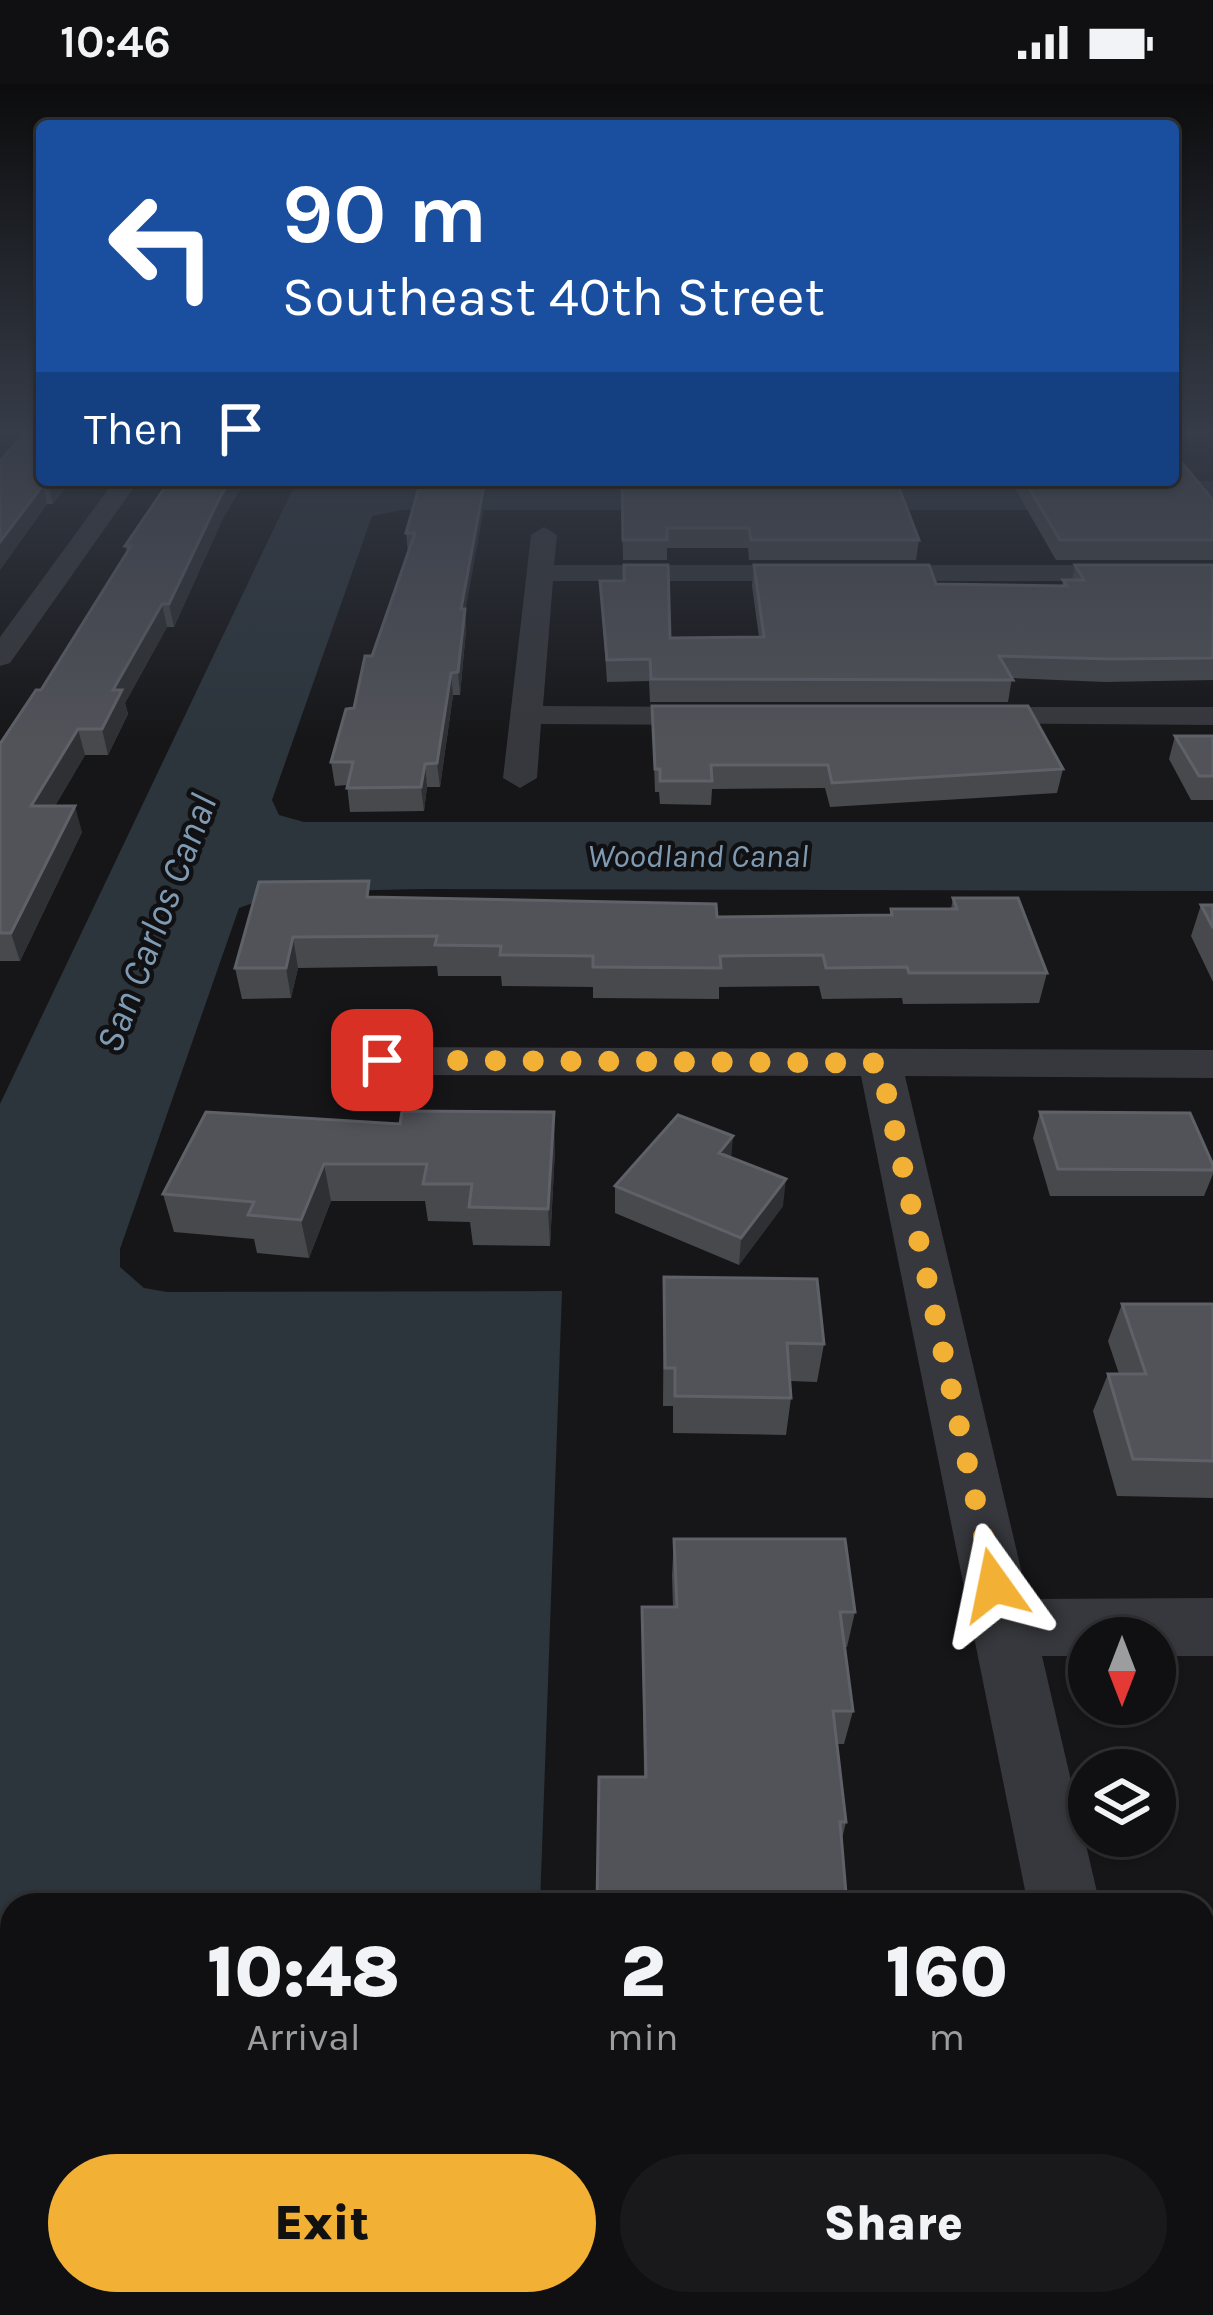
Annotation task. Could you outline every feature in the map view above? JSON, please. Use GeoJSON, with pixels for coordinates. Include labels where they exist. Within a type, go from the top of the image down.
{"type":"FeatureCollection","features":[{"type":"Feature","properties":{"kind":"street"},"geometry":{"type":"LineString","coordinates":[[0,657],[88,534]]}},
{"type":"Feature","properties":{"kind":"street"},"geometry":{"type":"LineString","coordinates":[[520,778],[544,535]]}},
{"type":"Feature","properties":{"kind":"street"},"geometry":{"type":"LineString","coordinates":[[540,573],[1213,573]]}},
{"type":"Feature","properties":{"kind":"street"},"geometry":{"type":"LineString","coordinates":[[527,716],[740,716]]}},
{"type":"Feature","properties":{"kind":"street"},"geometry":{"type":"LineString","coordinates":[[929,716],[1213,716]]}},
{"type":"Feature","properties":{"kind":"street"},"geometry":{"type":"LineString","coordinates":[[382,1060],[1213,1064]]}},
{"type":"Feature","properties":{"kind":"street"},"geometry":{"type":"LineString","coordinates":[[880,1063],[1061,1893]]}},
{"type":"Feature","properties":{"kind":"street"},"geometry":{"type":"LineString","coordinates":[[1004,1628],[1213,1627]]}},
{"type":"Feature","properties":{"kind":"water"},"geometry":{"type":"Polygon","coordinates":[[[271,534],[366,534],[272,800],[279,815],[304,822],[1213,822],[1213,891],[423,889],[284,892],[239,908],[120,1249],[120,1267],[144,1288],[167,1292],[562,1291],[540,1893],[0,1893],[0,1104],[271,534]]]}},
{"type":"Feature","properties":{"kind":"building"},"geometry":{"type":"Polygon","coordinates":[[[133,534],[202,534],[169,604],[162,604],[113,690],[122,690],[102,729],[78,729],[31,806],[75,806],[11,933],[0,933],[0,744],[36,690],[41,690],[131,546],[125,546],[133,534]]]}},
{"type":"Feature","properties":{"kind":"building"},"geometry":{"type":"Polygon","coordinates":[[[415,534],[475,534],[461,609],[465,609],[458,672],[451,673],[437,763],[425,764],[421,787],[347,788],[353,762],[331,762],[346,709],[354,708],[365,656],[372,656],[415,534]]]}},
{"type":"Feature","properties":{"kind":"building"},"geometry":{"type":"Polygon","coordinates":[[[623,534],[667,534],[667,540],[623,540],[623,534]]]}},
{"type":"Feature","properties":{"kind":"building"},"geometry":{"type":"Polygon","coordinates":[[[750,534],[917,534],[919,540],[751,540],[750,534]]]}},
{"type":"Feature","properties":{"kind":"building"},"geometry":{"type":"Polygon","coordinates":[[[1056,534],[1213,534],[1213,540],[1060,540],[1056,534]]]}},
{"type":"Feature","properties":{"kind":"building"},"geometry":{"type":"Polygon","coordinates":[[[624,565],[668,565],[670,638],[764,637],[754,565],[929,565],[936,584],[1067,586],[1063,580],[1084,580],[1075,565],[1213,565],[1213,658],[999,656],[1013,680],[651,679],[650,659],[607,660],[600,581],[624,581],[624,565]]]}},
{"type":"Feature","properties":{"kind":"building"},"geometry":{"type":"Polygon","coordinates":[[[652,706],[1028,706],[1063,769],[832,783],[828,765],[711,765],[712,781],[660,781],[660,769],[655,769],[652,706]]]}},
{"type":"Feature","properties":{"kind":"building"},"geometry":{"type":"Polygon","coordinates":[[[1175,736],[1213,736],[1213,776],[1199,776],[1175,736]]]}},
{"type":"Feature","properties":{"kind":"building"},"geometry":{"type":"Polygon","coordinates":[[[369,881],[367,897],[716,904],[717,917],[892,915],[891,909],[957,909],[953,898],[1018,898],[1047,973],[826,968],[823,955],[720,956],[721,968],[593,967],[593,956],[500,955],[501,946],[435,945],[437,936],[293,937],[286,968],[235,968],[259,882],[369,881]]]}},
{"type":"Feature","properties":{"kind":"building"},"geometry":{"type":"Polygon","coordinates":[[[1201,905],[1213,905],[1213,928],[1201,905]]]}},
{"type":"Feature","properties":{"kind":"building"},"geometry":{"type":"Polygon","coordinates":[[[402,1111],[554,1112],[548,1209],[469,1207],[472,1184],[423,1184],[427,1164],[324,1164],[301,1220],[248,1215],[254,1202],[163,1194],[206,1112],[400,1124],[402,1111]]]}},
{"type":"Feature","properties":{"kind":"building"},"geometry":{"type":"Polygon","coordinates":[[[1040,1112],[1190,1113],[1213,1170],[1058,1169],[1040,1112]]]}},
{"type":"Feature","properties":{"kind":"building"},"geometry":{"type":"Polygon","coordinates":[[[678,1115],[733,1136],[719,1153],[786,1179],[741,1238],[615,1186],[678,1115]]]}},
{"type":"Feature","properties":{"kind":"building"},"geometry":{"type":"Polygon","coordinates":[[[664,1277],[817,1279],[824,1344],[787,1343],[791,1398],[675,1396],[675,1368],[665,1368],[664,1277]]]}},
{"type":"Feature","properties":{"kind":"building"},"geometry":{"type":"Polygon","coordinates":[[[1122,1304],[1213,1304],[1213,1461],[1133,1459],[1108,1374],[1146,1374],[1122,1304]]]}},
{"type":"Feature","properties":{"kind":"building"},"geometry":{"type":"Polygon","coordinates":[[[674,1539],[845,1539],[855,1612],[840,1612],[853,1711],[833,1711],[846,1822],[840,1822],[846,1893],[597,1893],[599,1777],[646,1777],[642,1607],[677,1607],[674,1539]]]}},
{"type":"Feature","properties":{"kind":"route"},"geometry":{"type":"LineString","coordinates":[[382,1060],[880,1063],[994,1585]]}},
{"type":"Feature","properties":{"kind":"water label","name":"Woodland Canal"},"geometry":{"type":"Point","coordinates":[698,856]}},
{"type":"Feature","properties":{"kind":"water label","name":"San Carlos Canal"},"geometry":{"type":"Point","coordinates":[156,923]}}]}
